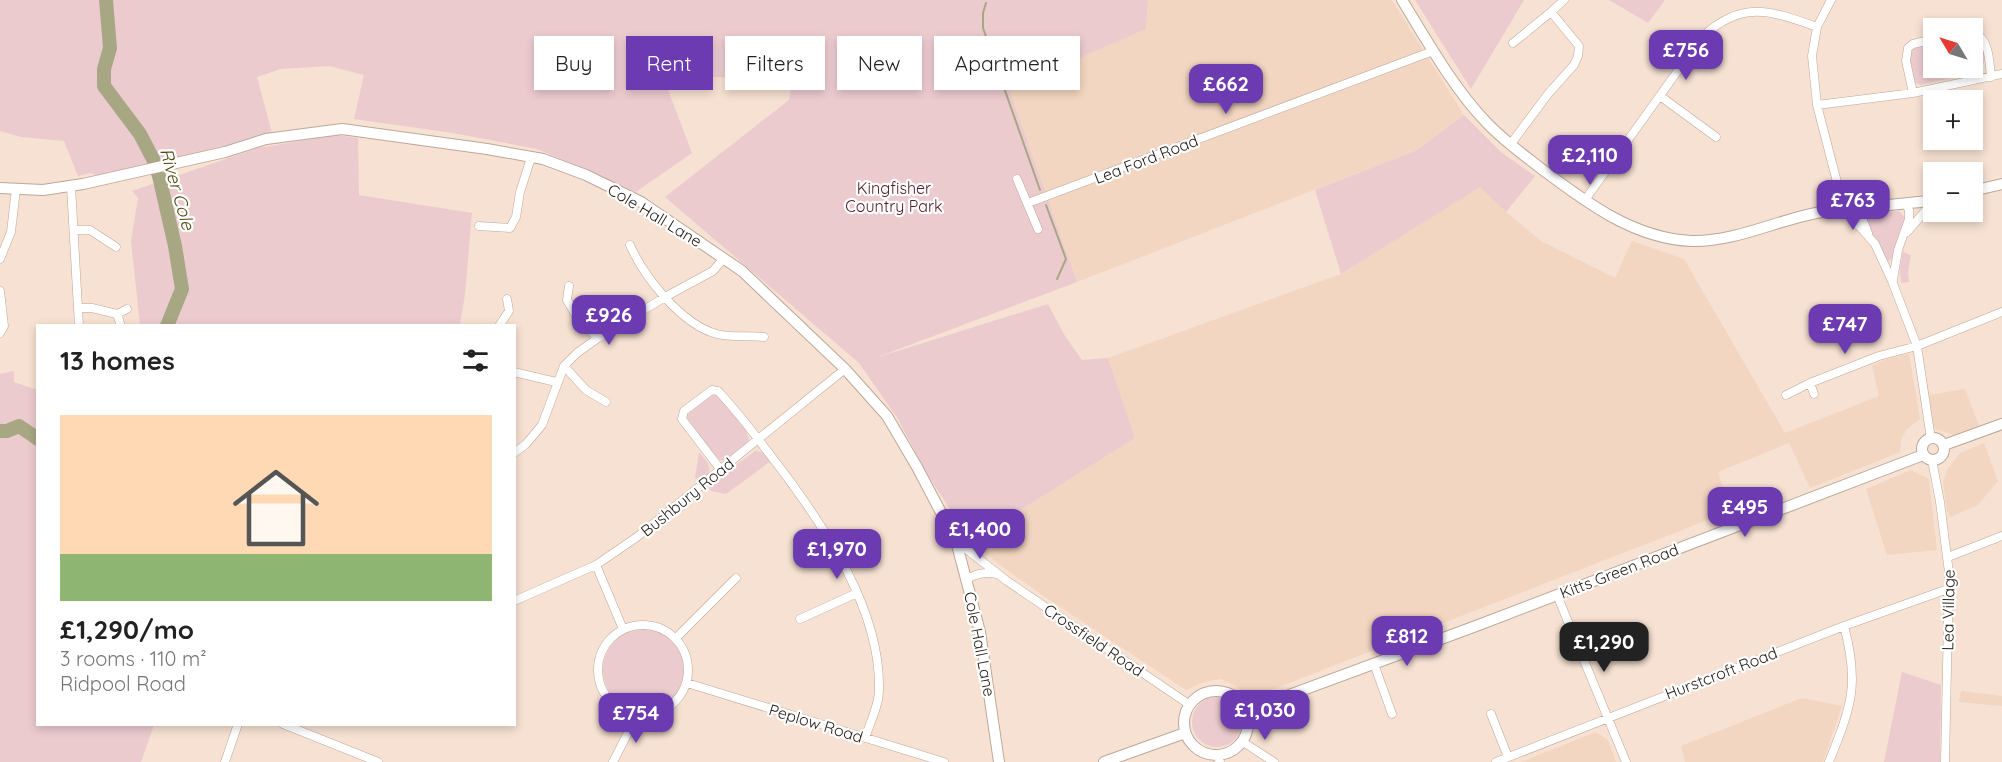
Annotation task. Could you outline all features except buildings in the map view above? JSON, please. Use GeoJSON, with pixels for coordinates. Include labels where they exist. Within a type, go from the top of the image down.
{"type":"FeatureCollection","features":[{"type":"Feature","properties":{"kind":"street"},"geometry":{"type":"LineString","coordinates":[[1402,0],[1433,51],[1486,122],[1510,145],[1585,200],[1634,228],[1659,237],[1693,241],[1729,236],[1815,213],[1923,202]]}},
{"type":"Feature","properties":{"kind":"street"},"geometry":{"type":"LineString","coordinates":[[1513,43],[1564,0]]}},
{"type":"Feature","properties":{"kind":"street"},"geometry":{"type":"LineString","coordinates":[[1831,0],[1817,27],[1812,56],[1817,105],[1844,209],[1875,244]]}},
{"type":"Feature","properties":{"kind":"street"},"geometry":{"type":"LineString","coordinates":[[1585,200],[1702,37],[1715,23],[1730,13],[1761,10],[1817,27]]}},
{"type":"Feature","properties":{"kind":"street"},"geometry":{"type":"LineString","coordinates":[[1510,145],[1578,56],[1580,46],[1577,41],[1551,12]]}},
{"type":"Feature","properties":{"kind":"street"},"geometry":{"type":"LineString","coordinates":[[1983,37],[1986,42],[1991,77]]}},
{"type":"Feature","properties":{"kind":"street"},"geometry":{"type":"LineString","coordinates":[[1913,93],[1906,61],[1908,48],[1923,42]]}},
{"type":"Feature","properties":{"kind":"street","name":"Lea Ford Road"},"geometry":{"type":"LineString","coordinates":[[1028,203],[1433,51]]}},
{"type":"Feature","properties":{"kind":"street"},"geometry":{"type":"LineString","coordinates":[[1817,105],[1913,93],[2002,74]]}},
{"type":"Feature","properties":{"kind":"street"},"geometry":{"type":"LineString","coordinates":[[1660,96],[1716,137]]}},
{"type":"Feature","properties":{"kind":"street","name":"Cole Hall Lane"},"geometry":{"type":"LineString","coordinates":[[0,188],[43,190],[71,186],[225,152],[266,139],[342,129],[488,148],[543,159],[586,175],[641,202],[742,272],[845,369],[887,416],[956,541],[980,632],[999,762]]}},
{"type":"Feature","properties":{"kind":"street"},"geometry":{"type":"LineString","coordinates":[[479,226],[510,228],[516,217],[520,192],[531,158]]}},
{"type":"Feature","properties":{"kind":"street"},"geometry":{"type":"LineString","coordinates":[[1017,179],[1038,230]]}},
{"type":"Feature","properties":{"kind":"street"},"geometry":{"type":"LineString","coordinates":[[1983,188],[2002,184]]}},
{"type":"Feature","properties":{"kind":"street"},"geometry":{"type":"LineString","coordinates":[[71,186],[79,324]]}},
{"type":"Feature","properties":{"kind":"street"},"geometry":{"type":"LineString","coordinates":[[0,259],[11,232],[16,189]]}},
{"type":"Feature","properties":{"kind":"street"},"geometry":{"type":"LineString","coordinates":[[1892,281],[1909,219],[1906,204]]}},
{"type":"Feature","properties":{"kind":"street"},"geometry":{"type":"LineString","coordinates":[[1858,208],[1866,230],[1892,281],[1917,346],[1931,439]]}},
{"type":"Feature","properties":{"kind":"street"},"geometry":{"type":"LineString","coordinates":[[1902,239],[1923,214]]}},
{"type":"Feature","properties":{"kind":"street"},"geometry":{"type":"LineString","coordinates":[[74,230],[90,230],[116,247]]}},
{"type":"Feature","properties":{"kind":"street"},"geometry":{"type":"LineString","coordinates":[[630,245],[636,260],[686,319],[701,329],[719,335],[764,337]]}},
{"type":"Feature","properties":{"kind":"street"},"geometry":{"type":"LineString","coordinates":[[516,452],[526,444],[542,425],[551,405],[556,382],[564,366],[598,338],[713,271],[724,258]]}},
{"type":"Feature","properties":{"kind":"street"},"geometry":{"type":"LineString","coordinates":[[569,286],[567,300],[578,319],[598,338]]}},
{"type":"Feature","properties":{"kind":"street"},"geometry":{"type":"LineString","coordinates":[[0,291],[4,326],[0,333]]}},
{"type":"Feature","properties":{"kind":"street"},"geometry":{"type":"LineString","coordinates":[[501,324],[509,311],[507,299]]}},
{"type":"Feature","properties":{"kind":"street"},"geometry":{"type":"LineString","coordinates":[[79,308],[92,308],[117,314],[127,309]]}},
{"type":"Feature","properties":{"kind":"street"},"geometry":{"type":"LineString","coordinates":[[1786,395],[1879,356],[1917,346],[2002,312]]}},
{"type":"Feature","properties":{"kind":"street"},"geometry":{"type":"LineString","coordinates":[[117,314],[120,323]]}},
{"type":"Feature","properties":{"kind":"street"},"geometry":{"type":"LineString","coordinates":[[750,335],[751,325]]}},
{"type":"Feature","properties":{"kind":"street"},"geometry":{"type":"LineString","coordinates":[[564,366],[586,390],[606,402]]}},
{"type":"Feature","properties":{"kind":"street","name":"Bushbury Road"},"geometry":{"type":"LineString","coordinates":[[516,600],[596,565],[637,537],[845,369]]}},
{"type":"Feature","properties":{"kind":"street"},"geometry":{"type":"LineString","coordinates":[[516,372],[556,382]]}},
{"type":"Feature","properties":{"kind":"street"},"geometry":{"type":"LineString","coordinates":[[1810,383],[1814,394]]}},
{"type":"Feature","properties":{"kind":"street"},"geometry":{"type":"LineString","coordinates":[[721,470],[681,416],[709,391],[715,389],[744,419],[821,523],[857,593],[878,663],[879,693],[865,738]]}},
{"type":"Feature","properties":{"kind":"street"},"geometry":{"type":"LineString","coordinates":[[1944,445],[2002,424]]}},
{"type":"Feature","properties":{"kind":"street"},"geometry":{"type":"LineString","coordinates":[[1931,439],[1939,439],[1944,445],[1944,453],[1928,458],[1923,445],[1931,439]]}},
{"type":"Feature","properties":{"kind":"street","name":"Lea Village"},"geometry":{"type":"LineString","coordinates":[[1928,458],[1948,557],[1946,762]]}},
{"type":"Feature","properties":{"kind":"street","name":"Kitts Green Road"},"geometry":{"type":"LineString","coordinates":[[1246,711],[1928,458]]}},
{"type":"Feature","properties":{"kind":"street"},"geometry":{"type":"LineString","coordinates":[[1948,557],[2002,536]]}},
{"type":"Feature","properties":{"kind":"street","name":"Crossfield Road"},"geometry":{"type":"LineString","coordinates":[[956,541],[999,574],[1190,705]]}},
{"type":"Feature","properties":{"kind":"street"},"geometry":{"type":"LineString","coordinates":[[596,565],[623,629]]}},
{"type":"Feature","properties":{"kind":"street"},"geometry":{"type":"LineString","coordinates":[[967,579],[977,573],[999,574]]}},
{"type":"Feature","properties":{"kind":"street"},"geometry":{"type":"LineString","coordinates":[[676,638],[735,578]]}},
{"type":"Feature","properties":{"kind":"street","name":"Hurstcroft Road"},"geometry":{"type":"LineString","coordinates":[[1496,762],[1844,626],[1948,589]]}},
{"type":"Feature","properties":{"kind":"street"},"geometry":{"type":"LineString","coordinates":[[800,619],[857,593]]}},
{"type":"Feature","properties":{"kind":"street"},"geometry":{"type":"LineString","coordinates":[[1557,595],[1626,762]]}},
{"type":"Feature","properties":{"kind":"street"},"geometry":{"type":"LineString","coordinates":[[645,624],[656,626],[667,630],[683,647],[688,658],[687,682],[678,699],[662,711],[650,715],[637,715],[623,711],[613,704],[599,682],[598,669],[605,645],[623,629],[645,624]]}},
{"type":"Feature","properties":{"kind":"street"},"geometry":{"type":"LineString","coordinates":[[1829,762],[1845,722],[1852,694],[1853,675],[1844,626]]}},
{"type":"Feature","properties":{"kind":"street"},"geometry":{"type":"LineString","coordinates":[[1374,664],[1392,714]]}},
{"type":"Feature","properties":{"kind":"street","name":"Peplow Road"},"geometry":{"type":"LineString","coordinates":[[687,682],[944,762]]}},
{"type":"Feature","properties":{"kind":"street"},"geometry":{"type":"LineString","coordinates":[[1219,691],[1237,700],[1249,719],[1248,730],[1243,742],[1219,759],[1196,748],[1185,733],[1186,715],[1190,705],[1204,694],[1219,691]]}},
{"type":"Feature","properties":{"kind":"street"},"geometry":{"type":"LineString","coordinates":[[1491,714],[1508,757]]}},
{"type":"Feature","properties":{"kind":"street"},"geometry":{"type":"LineString","coordinates":[[613,762],[637,715]]}},
{"type":"Feature","properties":{"kind":"street"},"geometry":{"type":"LineString","coordinates":[[225,762],[237,726]]}},
{"type":"Feature","properties":{"kind":"street"},"geometry":{"type":"LineString","coordinates":[[298,728],[378,762]]}},
{"type":"Feature","properties":{"kind":"street"},"geometry":{"type":"LineString","coordinates":[[1104,762],[1185,733]]}},
{"type":"Feature","properties":{"kind":"street"},"geometry":{"type":"LineString","coordinates":[[1243,742],[1274,762]]}},
{"type":"Feature","properties":{"kind":"shaded area"},"geometry":{"type":"Polygon","coordinates":[[[1148,0],[1392,0],[1464,115],[1417,150],[1077,282],[1009,90],[1080,90],[1080,58],[1146,29],[1148,0]]]}},
{"type":"Feature","properties":{"kind":"shaded area"},"geometry":{"type":"Polygon","coordinates":[[[1480,186],[1506,212],[1541,241],[1615,278],[1632,241],[1684,259],[1785,433],[1879,396],[1872,366],[1887,359],[1909,354],[1920,419],[1907,429],[1901,440],[1900,452],[1810,488],[1789,443],[1718,472],[1731,511],[1253,697],[1221,679],[1204,682],[1186,690],[1039,593],[971,541],[1135,438],[1108,358],[1341,274],[1480,186]]]}},
{"type":"Feature","properties":{"kind":"shaded area"},"geometry":{"type":"Polygon","coordinates":[[[1965,389],[1979,426],[1954,435],[1935,429],[1929,395],[1965,389]]]}},
{"type":"Feature","properties":{"kind":"shaded area"},"geometry":{"type":"Polygon","coordinates":[[[1984,443],[1998,481],[1978,505],[1950,517],[1943,482],[1947,470],[1960,453],[1984,443]]]}},
{"type":"Feature","properties":{"kind":"shaded area"},"geometry":{"type":"Polygon","coordinates":[[[1911,470],[1929,479],[1937,550],[1887,555],[1866,489],[1911,470]]]}},
{"type":"Feature","properties":{"kind":"shaded area"},"geometry":{"type":"Polygon","coordinates":[[[1961,691],[2002,696],[2002,706],[1959,702],[1961,691]]]}},
{"type":"Feature","properties":{"kind":"shaded area"},"geometry":{"type":"Polygon","coordinates":[[[1802,698],[1842,706],[1823,762],[1685,762],[1681,746],[1802,698]]]}},
{"type":"Feature","properties":{"kind":"shaded area"},"geometry":{"type":"Polygon","coordinates":[[[1596,732],[1608,740],[1616,762],[1521,762],[1596,732]]]}},
{"type":"Feature","properties":{"kind":"green space","name":"Kingfisher Country Park"},"geometry":{"type":"Polygon","coordinates":[[[0,0],[1148,0],[1146,29],[1080,58],[1080,36],[934,36],[934,90],[1009,90],[1077,282],[875,358],[1048,304],[1065,336],[1082,360],[1108,358],[1135,438],[971,541],[927,474],[898,419],[859,363],[665,197],[789,100],[791,90],[825,90],[825,36],[725,36],[725,77],[713,77],[713,36],[626,36],[626,90],[668,90],[692,153],[636,192],[537,149],[453,133],[354,119],[364,75],[329,66],[281,69],[257,77],[272,133],[100,176],[90,173],[78,176],[64,141],[21,137],[0,131],[0,0]]]}},
{"type":"Feature","properties":{"kind":"green space"},"geometry":{"type":"Polygon","coordinates":[[[1415,0],[1524,0],[1471,89],[1415,0]]]}},
{"type":"Feature","properties":{"kind":"green space"},"geometry":{"type":"Polygon","coordinates":[[[1609,0],[1665,0],[1648,23],[1609,0]]]}},
{"type":"Feature","properties":{"kind":"green space"},"geometry":{"type":"Polygon","coordinates":[[[1922,44],[1923,78],[1951,78],[1920,85],[1915,82],[1909,57],[1915,47],[1922,44]]]}},
{"type":"Feature","properties":{"kind":"green space"},"geometry":{"type":"Polygon","coordinates":[[[1464,115],[1502,153],[1535,176],[1506,212],[1480,187],[1341,274],[1315,190],[1417,150],[1464,115]]]}},
{"type":"Feature","properties":{"kind":"green space"},"geometry":{"type":"Polygon","coordinates":[[[337,135],[358,138],[359,195],[472,213],[460,324],[140,324],[131,241],[138,198],[132,191],[258,148],[337,135]]]}},
{"type":"Feature","properties":{"kind":"green space"},"geometry":{"type":"Polygon","coordinates":[[[1899,211],[1906,219],[1892,259],[1888,261],[1868,230],[1864,215],[1899,211]]]}},
{"type":"Feature","properties":{"kind":"green space"},"geometry":{"type":"Polygon","coordinates":[[[1903,252],[1911,255],[1908,271],[1909,282],[1901,283],[1900,268],[1903,252]]]}},
{"type":"Feature","properties":{"kind":"green space"},"geometry":{"type":"Polygon","coordinates":[[[14,371],[14,382],[36,390],[36,726],[154,726],[141,762],[0,762],[0,374],[14,371]]]}},
{"type":"Feature","properties":{"kind":"green space"},"geometry":{"type":"Polygon","coordinates":[[[713,394],[717,395],[745,429],[749,439],[747,444],[726,461],[720,460],[715,455],[687,420],[687,415],[713,394]]]}},
{"type":"Feature","properties":{"kind":"green space"},"geometry":{"type":"Polygon","coordinates":[[[755,451],[762,452],[771,461],[726,494],[711,491],[708,486],[755,451]]]}},
{"type":"Feature","properties":{"kind":"green space"},"geometry":{"type":"Polygon","coordinates":[[[699,452],[708,463],[710,474],[699,482],[695,478],[699,452]]]}},
{"type":"Feature","properties":{"kind":"green space"},"geometry":{"type":"Polygon","coordinates":[[[644,629],[660,632],[673,641],[682,654],[685,670],[682,686],[673,699],[660,708],[644,711],[628,708],[615,699],[606,686],[603,670],[606,654],[615,641],[628,632],[644,629]]]}},
{"type":"Feature","properties":{"kind":"green space"},"geometry":{"type":"Polygon","coordinates":[[[1902,672],[1941,685],[1940,762],[1884,762],[1902,672]]]}},
{"type":"Feature","properties":{"kind":"green space"},"geometry":{"type":"Polygon","coordinates":[[[1217,697],[1231,701],[1238,708],[1242,722],[1238,736],[1231,743],[1217,747],[1203,743],[1196,736],[1192,722],[1196,708],[1203,701],[1217,697]]]}},
{"type":"Feature","properties":{"kind":"waterway","name":"River Cole"},"geometry":{"type":"LineString","coordinates":[[106,0],[110,48],[104,69],[104,86],[140,134],[153,159],[175,246],[182,289],[168,324]]}},
{"type":"Feature","properties":{"kind":"waterway"},"geometry":{"type":"LineString","coordinates":[[986,3],[983,28],[1040,190]]}},
{"type":"Feature","properties":{"kind":"waterway"},"geometry":{"type":"LineString","coordinates":[[1046,205],[1066,259],[1057,279]]}},
{"type":"Feature","properties":{"kind":"waterway","name":"River Cole"},"geometry":{"type":"LineString","coordinates":[[0,431],[19,426],[36,438]]}}]}
